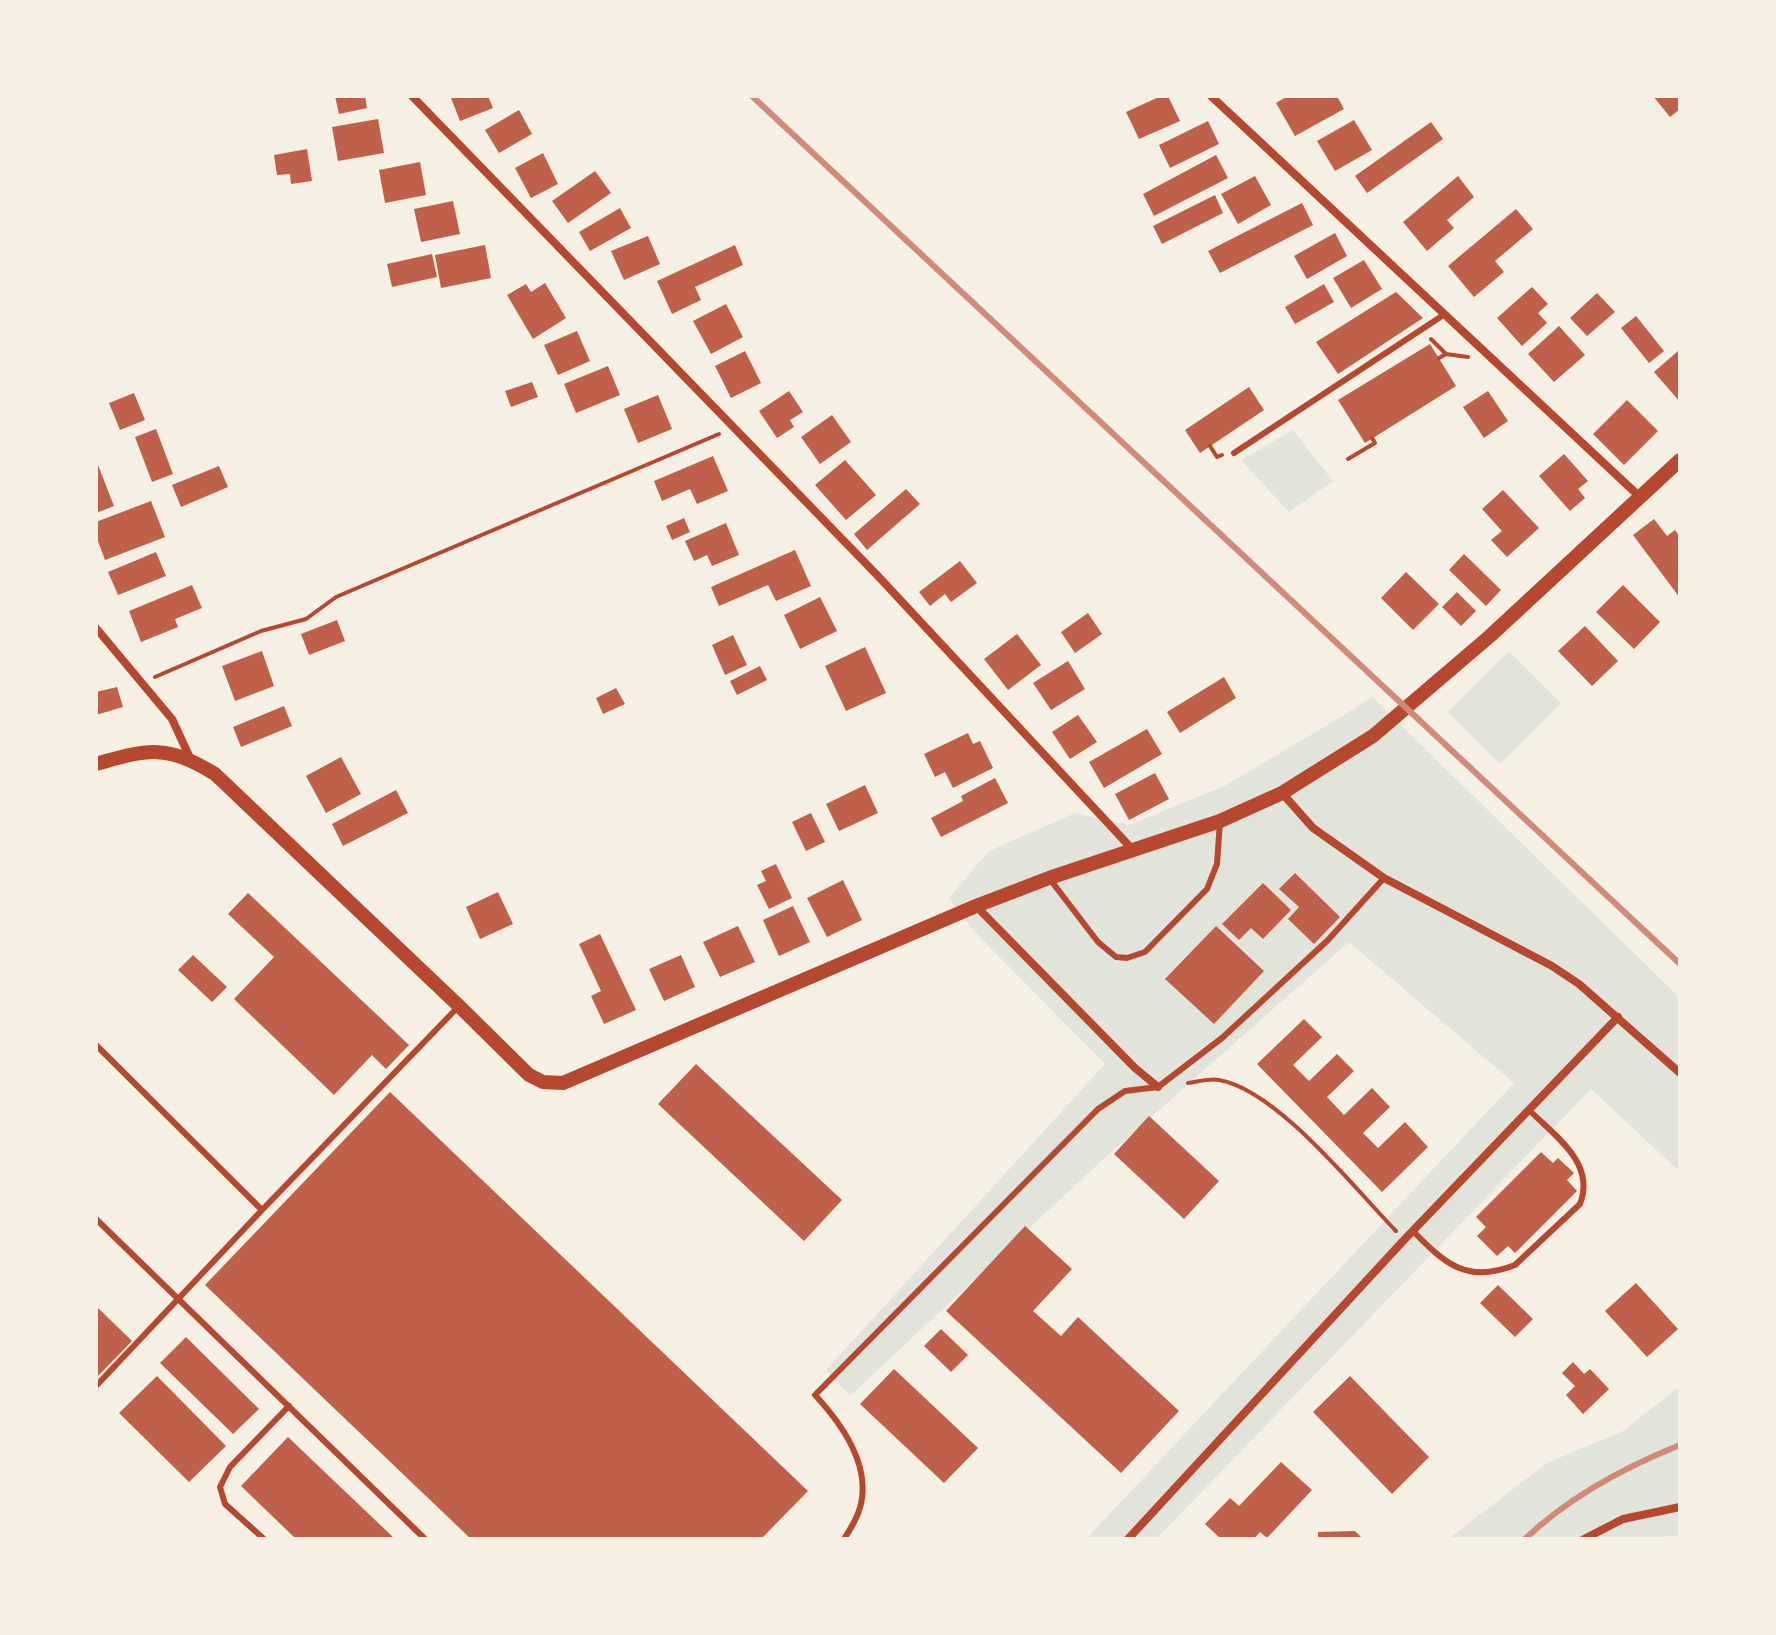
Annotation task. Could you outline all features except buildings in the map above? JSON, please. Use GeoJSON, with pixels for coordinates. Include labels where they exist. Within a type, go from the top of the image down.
{"type":"FeatureCollection","features":[{"type":"Feature","properties":{"kind":"street"},"geometry":{"type":"LineString","coordinates":[[412,96],[877,575],[1133,850]]}},
{"type":"Feature","properties":{"kind":"street"},"geometry":{"type":"LineString","coordinates":[[1211,96],[1640,497]]}},
{"type":"Feature","properties":{"kind":"street"},"geometry":{"type":"LineString","coordinates":[[96,764],[159,751],[191,760],[215,774],[529,1075],[543,1082],[563,1083],[976,906],[1049,878],[1220,821],[1282,793],[1373,736],[1490,636],[1680,460]]}},
{"type":"Feature","properties":{"kind":"street"},"geometry":{"type":"LineString","coordinates":[[96,628],[172,719],[191,760]]}},
{"type":"Feature","properties":{"kind":"street"},"geometry":{"type":"LineString","coordinates":[[1282,793],[1313,828],[1384,878],[1552,966],[1579,984],[1680,1073]]}},
{"type":"Feature","properties":{"kind":"street"},"geometry":{"type":"LineString","coordinates":[[976,906],[1135,1068],[1158,1087]]}},
{"type":"Feature","properties":{"kind":"street"},"geometry":{"type":"LineString","coordinates":[[1128,1539],[1404,1240],[1618,1017]]}},
{"type":"Feature","properties":{"kind":"street"},"geometry":{"type":"LineString","coordinates":[[1584,1539],[1642,1513],[1680,1507]]}},
{"type":"Feature","properties":{"kind":"lane"},"geometry":{"type":"LineString","coordinates":[[1234,453],[1445,314]]}},
{"type":"Feature","properties":{"kind":"lane"},"geometry":{"type":"LineString","coordinates":[[1049,878],[1098,942],[1116,957],[1127,958],[1145,952],[1207,889],[1217,864],[1220,821]]}},
{"type":"Feature","properties":{"kind":"lane"},"geometry":{"type":"LineString","coordinates":[[844,1539],[861,1503],[863,1484],[843,1426],[815,1395],[1098,1109],[1125,1091],[1158,1087],[1222,1038],[1328,940],[1384,878]]}},
{"type":"Feature","properties":{"kind":"lane"},"geometry":{"type":"LineString","coordinates":[[96,1386],[459,1006]]}},
{"type":"Feature","properties":{"kind":"lane"},"geometry":{"type":"LineString","coordinates":[[96,1045],[262,1210]]}},
{"type":"Feature","properties":{"kind":"lane"},"geometry":{"type":"LineString","coordinates":[[1413,1231],[1454,1267],[1482,1273],[1502,1271],[1515,1265],[1580,1204],[1585,1192],[1585,1176],[1580,1163],[1529,1110]]}},
{"type":"Feature","properties":{"kind":"lane"},"geometry":{"type":"LineString","coordinates":[[97,1223],[425,1539]]}},
{"type":"Feature","properties":{"kind":"lane"},"geometry":{"type":"LineString","coordinates":[[264,1539],[225,1504],[220,1487],[230,1467],[289,1406]]}},
{"type":"Feature","properties":{"kind":"path"},"geometry":{"type":"LineString","coordinates":[[1439,358],[1446,354],[1473,358],[1484,350]]}},
{"type":"Feature","properties":{"kind":"path"},"geometry":{"type":"LineString","coordinates":[[143,682],[261,631],[306,619],[336,597],[732,428]]}},
{"type":"Feature","properties":{"kind":"path"},"geometry":{"type":"LineString","coordinates":[[1348,459],[1375,443],[1372,438]]}},
{"type":"Feature","properties":{"kind":"path"},"geometry":{"type":"LineString","coordinates":[[1158,1087],[1218,1080],[1258,1096],[1290,1120],[1404,1240]]}},
{"type":"Feature","properties":{"kind":"shaded area"},"geometry":{"type":"Polygon","coordinates":[[[1293,430],[1333,481],[1289,512],[1241,460],[1293,430]]]}},
{"type":"Feature","properties":{"kind":"shaded area"},"geometry":{"type":"Polygon","coordinates":[[[1509,651],[1561,703],[1500,764],[1448,712],[1509,651]]]}},
{"type":"Feature","properties":{"kind":"shaded area"},"geometry":{"type":"Polygon","coordinates":[[[1372,697],[1680,998],[1680,1172],[1591,1089],[1156,1539],[1086,1539],[1514,1083],[1349,942],[1099,1163],[850,1396],[826,1370],[1105,1064],[973,930],[949,898],[989,851],[1075,813],[1129,825],[1224,786],[1372,697]]]}},
{"type":"Feature","properties":{"kind":"shaded area"},"geometry":{"type":"Polygon","coordinates":[[[1680,1386],[1680,1535],[1645,1539],[1448,1539],[1547,1463],[1623,1431],[1680,1386]]]}},
{"type":"Feature","properties":{"kind":"railway"},"geometry":{"type":"LineString","coordinates":[[752,96],[1680,964]]}},
{"type":"Feature","properties":{"kind":"railway"},"geometry":{"type":"LineString","coordinates":[[1525,1539],[1560,1510],[1598,1485],[1680,1445]]}}]}
